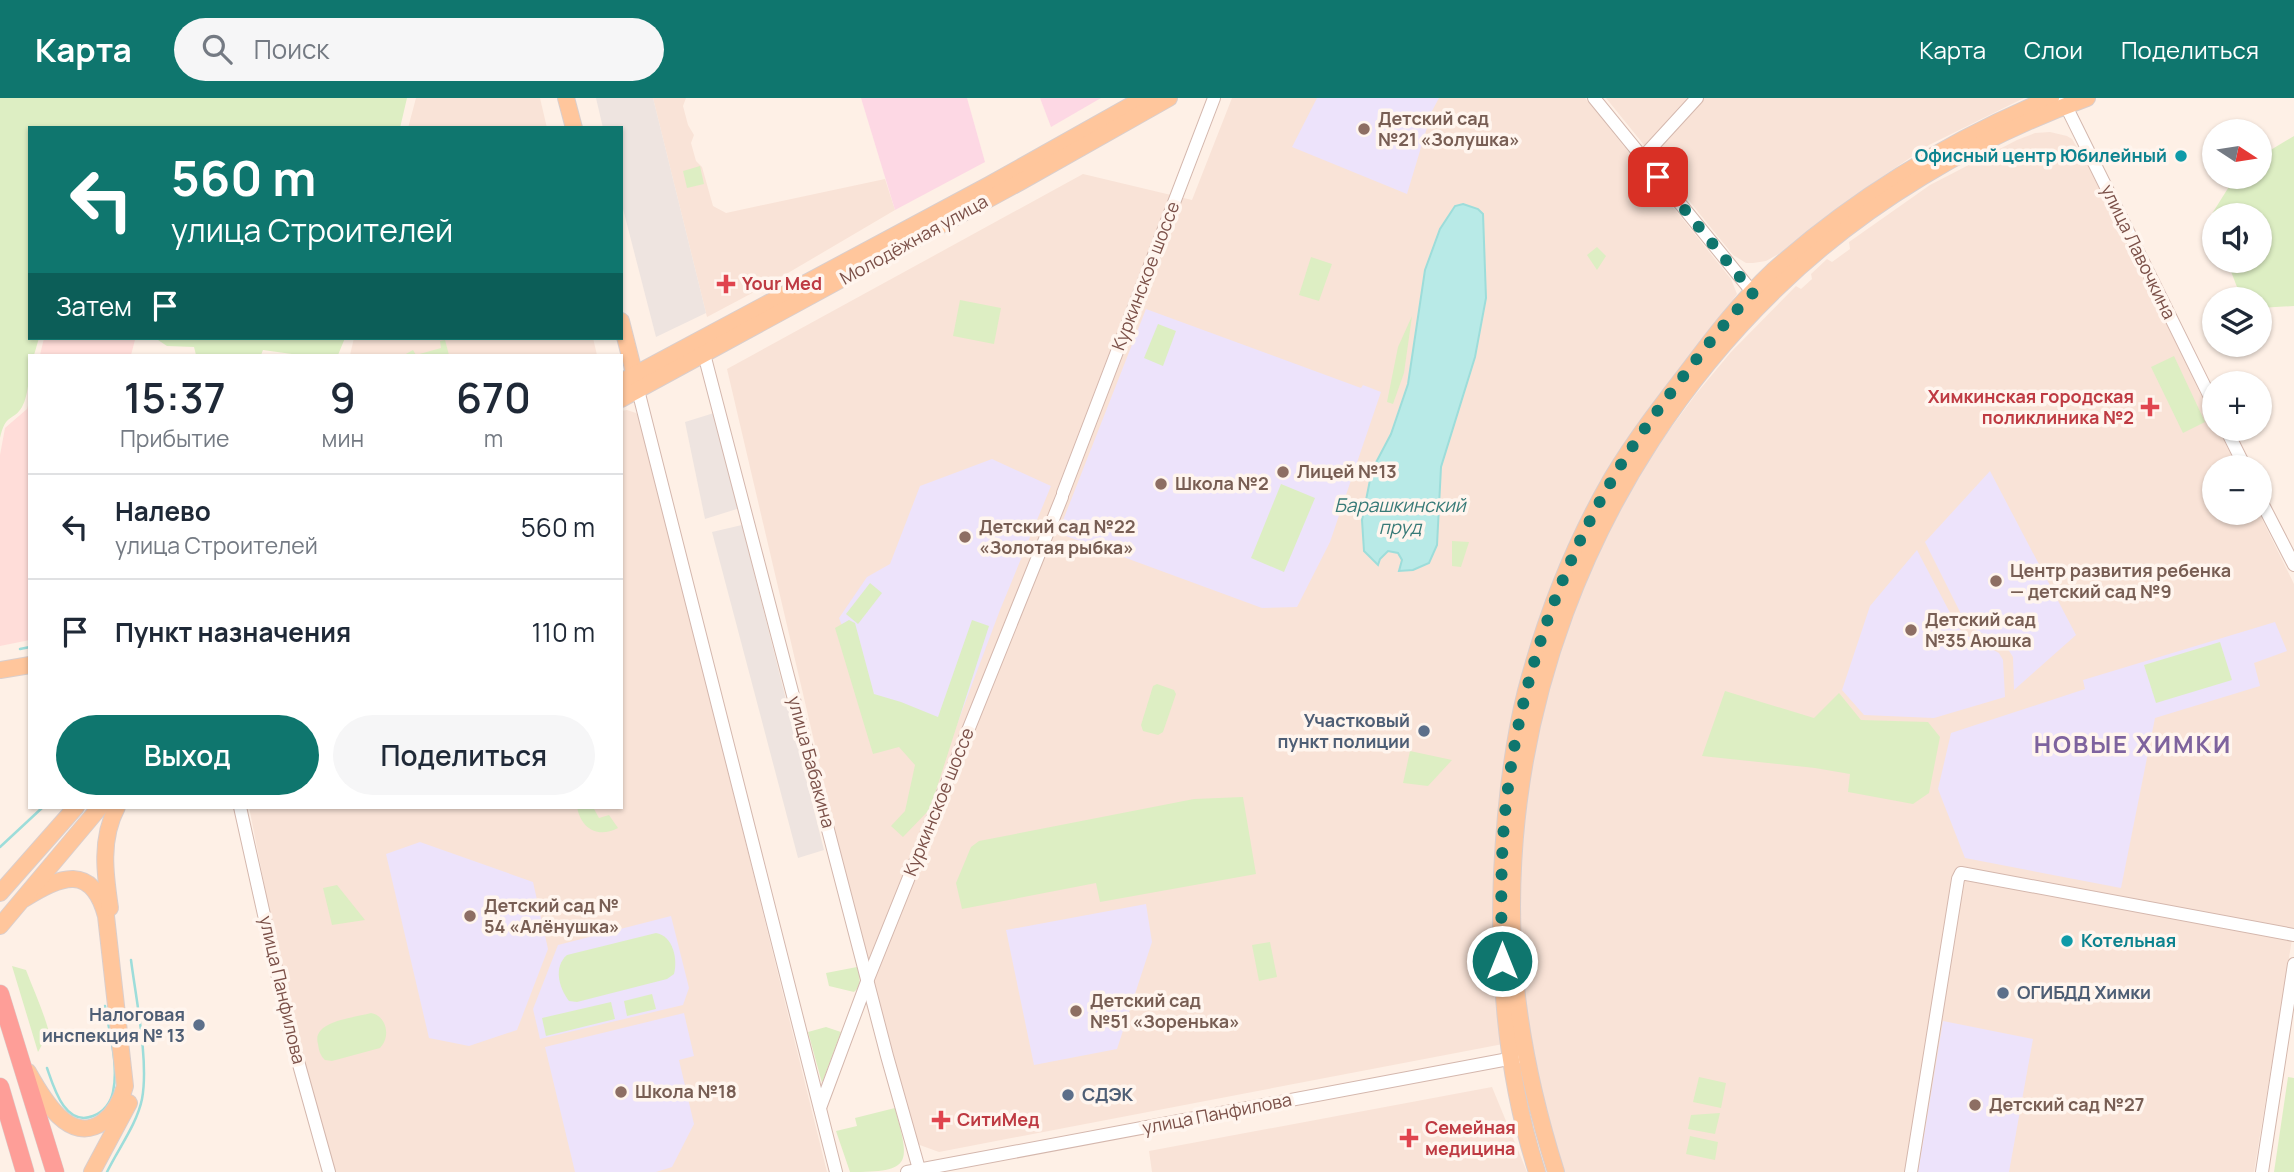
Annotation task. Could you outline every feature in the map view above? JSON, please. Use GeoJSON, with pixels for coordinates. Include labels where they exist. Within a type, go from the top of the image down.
{"type":"FeatureCollection","features":[{"type":"Feature","properties":{"kind":"highway"},"geometry":{"type":"LineString","coordinates":[[0,994],[55,1172]]}},
{"type":"Feature","properties":{"kind":"highway"},"geometry":{"type":"LineString","coordinates":[[0,1087],[25,1172]]}},
{"type":"Feature","properties":{"kind":"main road"},"geometry":{"type":"LineString","coordinates":[[566,98],[573,126]]}},
{"type":"Feature","properties":{"kind":"main road","name":"Молодёжная улица"},"geometry":{"type":"LineString","coordinates":[[631,382],[1144,98]]}},
{"type":"Feature","properties":{"kind":"main road","name":"Молодёжная улица"},"geometry":{"type":"LineString","coordinates":[[631,382],[704,354],[1020,183],[1169,98]]}},
{"type":"Feature","properties":{"kind":"main road"},"geometry":{"type":"LineString","coordinates":[[1556,1172],[1527,1056],[1517,996],[1513,904],[1520,793],[1539,694],[1555,638],[1590,551],[1624,484],[1644,453],[1757,298],[1770,274],[1843,215],[1906,172],[1983,128],[2051,98]]}},
{"type":"Feature","properties":{"kind":"main road"},"geometry":{"type":"LineString","coordinates":[[1536,1172],[1518,1106],[1509,1059],[1501,896],[1506,798],[1516,734],[1540,643],[1578,545],[1613,477],[1684,376],[1715,335],[1757,298],[1868,214],[1914,183],[2064,102],[2087,98]]}},
{"type":"Feature","properties":{"kind":"main road"},"geometry":{"type":"LineString","coordinates":[[623,333],[631,382]]}},
{"type":"Feature","properties":{"kind":"main road"},"geometry":{"type":"LineString","coordinates":[[0,664],[28,658]]}},
{"type":"Feature","properties":{"kind":"main road"},"geometry":{"type":"LineString","coordinates":[[0,670],[28,665]]}},
{"type":"Feature","properties":{"kind":"main road"},"geometry":{"type":"LineString","coordinates":[[0,893],[74,809]]}},
{"type":"Feature","properties":{"kind":"main road"},"geometry":{"type":"LineString","coordinates":[[0,926],[98,809]]}},
{"type":"Feature","properties":{"kind":"main road"},"geometry":{"type":"LineString","coordinates":[[92,1172],[124,1115],[132,1087],[132,1070],[105,871],[108,834],[116,809]]}},
{"type":"Feature","properties":{"kind":"main road"},"geometry":{"type":"LineString","coordinates":[[19,1058],[49,1105],[75,1128],[92,1129],[99,1125],[116,1109],[122,1099],[124,1070],[102,900],[95,888],[74,878],[62,878],[49,883],[24,898]]}},
{"type":"Feature","properties":{"kind":"street"},"geometry":{"type":"LineString","coordinates":[[1594,98],[1757,298]]}},
{"type":"Feature","properties":{"kind":"street"},"geometry":{"type":"LineString","coordinates":[[1642,158],[1697,98]]}},
{"type":"Feature","properties":{"kind":"street","name":"Куркинское шоссе"},"geometry":{"type":"LineString","coordinates":[[819,1109],[868,979],[1062,495],[1211,102]]}},
{"type":"Feature","properties":{"kind":"street","name":"улица Лавочкина"},"geometry":{"type":"LineString","coordinates":[[2064,102],[2202,381]]}},
{"type":"Feature","properties":{"kind":"street","name":"улица Бабакина"},"geometry":{"type":"LineString","coordinates":[[704,354],[868,979],[913,1171]]}},
{"type":"Feature","properties":{"kind":"street"},"geometry":{"type":"LineString","coordinates":[[631,382],[836,1172]]}},
{"type":"Feature","properties":{"kind":"street"},"geometry":{"type":"LineString","coordinates":[[2272,522],[2294,565]]}},
{"type":"Feature","properties":{"kind":"street","name":"улица Панфилова"},"geometry":{"type":"LineString","coordinates":[[240,809],[291,1037],[329,1172]]}},
{"type":"Feature","properties":{"kind":"street"},"geometry":{"type":"LineString","coordinates":[[1912,1172],[1961,873],[2294,935]]}},
{"type":"Feature","properties":{"kind":"street"},"geometry":{"type":"LineString","coordinates":[[856,933],[863,943],[880,949]]}},
{"type":"Feature","properties":{"kind":"street"},"geometry":{"type":"LineString","coordinates":[[2262,1172],[2294,964]]}},
{"type":"Feature","properties":{"kind":"street","name":"улица Панфилова"},"geometry":{"type":"LineString","coordinates":[[913,1171],[1527,1056]]}},
{"type":"Feature","properties":{"kind":"shaded area"},"geometry":{"type":"Polygon","coordinates":[[[416,98],[540,98],[547,126],[409,126],[416,98]]]}},
{"type":"Feature","properties":{"kind":"shaded area"},"geometry":{"type":"Polygon","coordinates":[[[596,98],[653,98],[706,313],[656,337],[623,209],[623,126],[603,126],[596,98]]]}},
{"type":"Feature","properties":{"kind":"shaded area"},"geometry":{"type":"Polygon","coordinates":[[[653,98],[686,98],[683,106],[694,135],[691,143],[696,161],[702,167],[713,206],[726,213],[885,179],[895,210],[771,283],[707,317],[653,98]]]}},
{"type":"Feature","properties":{"kind":"shaded area"},"geometry":{"type":"Polygon","coordinates":[[[861,98],[967,98],[985,162],[895,210],[861,98]]]}},
{"type":"Feature","properties":{"kind":"shaded area"},"geometry":{"type":"Polygon","coordinates":[[[1040,98],[1101,98],[1051,127],[1040,98]]]}},
{"type":"Feature","properties":{"kind":"shaded area"},"geometry":{"type":"Polygon","coordinates":[[[1232,98],[1585,98],[1731,279],[1737,294],[1635,431],[1525,669],[1503,1044],[939,1152],[917,1144],[840,852],[727,369],[1083,174],[1192,200],[1232,98]]]}},
{"type":"Feature","properties":{"kind":"shaded area","name":"Детский сад №21 «Золушка»"},"geometry":{"type":"Polygon","coordinates":[[[1317,98],[1439,98],[1432,111],[1407,194],[1292,147],[1317,98]]]}},
{"type":"Feature","properties":{"kind":"shaded area"},"geometry":{"type":"Polygon","coordinates":[[[1606,98],[2024,98],[1929,145],[1864,189],[1782,252],[1766,261],[1746,263],[1733,255],[1606,98]]]}},
{"type":"Feature","properties":{"kind":"shaded area"},"geometry":{"type":"Polygon","coordinates":[[[2050,132],[2072,139],[2102,189],[2202,395],[2202,441],[2224,441],[2231,455],[2202,455],[2202,525],[2265,525],[2294,584],[2294,927],[2254,1172],[1560,1172],[1546,1125],[1521,984],[1518,922],[1523,814],[1533,751],[1563,634],[1617,511],[1647,460],[1696,394],[1731,352],[1796,286],[1801,289],[1812,279],[1811,274],[1827,259],[1832,262],[1850,249],[1849,242],[1930,185],[2035,133],[2050,132]]]}},
{"type":"Feature","properties":{"kind":"shaded area","name":"Лицей №13"},"geometry":{"type":"Polygon","coordinates":[[[1146,309],[1361,388],[1363,385],[1381,392],[1330,542],[1297,607],[1262,608],[1058,533],[1146,309]]]}},
{"type":"Feature","properties":{"kind":"shaded area"},"geometry":{"type":"Polygon","coordinates":[[[44,340],[135,340],[131,354],[40,354],[44,340]]]}},
{"type":"Feature","properties":{"kind":"shaded area"},"geometry":{"type":"Polygon","coordinates":[[[354,340],[593,340],[597,354],[350,354],[354,340]]]}},
{"type":"Feature","properties":{"kind":"shaded area"},"geometry":{"type":"Polygon","coordinates":[[[28,405],[28,640],[0,646],[0,455],[5,428],[28,405]]]}},
{"type":"Feature","properties":{"kind":"shaded area"},"geometry":{"type":"Polygon","coordinates":[[[623,411],[636,413],[641,420],[827,1172],[333,1172],[284,985],[249,809],[623,809],[623,411]]]}},
{"type":"Feature","properties":{"kind":"shaded area"},"geometry":{"type":"Polygon","coordinates":[[[714,413],[740,508],[705,519],[685,422],[714,413]]]}},
{"type":"Feature","properties":{"kind":"shaded area"},"geometry":{"type":"Polygon","coordinates":[[[992,459],[1051,486],[953,735],[870,699],[839,618],[867,577],[890,564],[920,486],[992,459]]]}},
{"type":"Feature","properties":{"kind":"shaded area","name":"Центр развития ребенка — детский сад №9"},"geometry":{"type":"Polygon","coordinates":[[[1990,471],[2076,635],[2014,690],[2013,657],[2006,646],[1970,627],[1964,620],[1925,542],[1990,471]]]}},
{"type":"Feature","properties":{"kind":"shaded area"},"geometry":{"type":"Polygon","coordinates":[[[742,525],[824,850],[798,858],[712,532],[742,525]]]}},
{"type":"Feature","properties":{"kind":"shaded area","name":"Детский сад №35 Аюшка"},"geometry":{"type":"Polygon","coordinates":[[[1917,550],[1957,626],[1964,634],[1999,653],[2003,660],[2005,697],[1934,718],[1864,715],[1842,690],[1870,606],[1917,550]]]}},
{"type":"Feature","properties":{"kind":"shaded area"},"geometry":{"type":"Polygon","coordinates":[[[2275,622],[2287,651],[2254,663],[2260,686],[2155,718],[2121,888],[1965,858],[1938,789],[1951,733],[2085,689],[2083,680],[2275,622]]]}},
{"type":"Feature","properties":{"kind":"shaded area","name":"Детский сад № 54 «Алёнушка»"},"geometry":{"type":"Polygon","coordinates":[[[420,842],[533,882],[548,949],[517,1030],[469,1046],[429,1038],[386,854],[420,842]]]}},
{"type":"Feature","properties":{"kind":"shaded area","name":"Детский сад №51 «Зоренька»"},"geometry":{"type":"Polygon","coordinates":[[[1146,904],[1152,942],[1117,1049],[1034,1065],[1006,930],[1146,904]]]}},
{"type":"Feature","properties":{"kind":"shaded area"},"geometry":{"type":"Polygon","coordinates":[[[671,916],[689,988],[683,1005],[540,1039],[533,1009],[558,945],[671,916]]]}},
{"type":"Feature","properties":{"kind":"shaded area","name":"Школа №18"},"geometry":{"type":"Polygon","coordinates":[[[684,1013],[694,1056],[679,1060],[694,1124],[672,1167],[656,1172],[575,1172],[545,1047],[684,1013]]]}},
{"type":"Feature","properties":{"kind":"shaded area","name":"Детский сад №27"},"geometry":{"type":"Polygon","coordinates":[[[1943,1021],[2033,1039],[2009,1172],[1918,1172],[1943,1021]]]}},
{"type":"Feature","properties":{"kind":"shaded area"},"geometry":{"type":"Polygon","coordinates":[[[1492,1087],[1527,1172],[1152,1172],[1149,1151],[1492,1087]]]}},
{"type":"Feature","properties":{"kind":"green space"},"geometry":{"type":"Polygon","coordinates":[[[0,98],[407,98],[400,126],[28,126],[28,340],[38,340],[34,354],[28,354],[28,387],[24,402],[19,412],[5,424],[0,438],[0,98]]]}},
{"type":"Feature","properties":{"kind":"green space"},"geometry":{"type":"Polygon","coordinates":[[[2294,136],[2294,306],[2272,307],[2272,287],[2237,287],[2232,273],[2272,273],[2272,203],[2219,203],[2228,189],[2272,189],[2272,149],[2294,136]]]}},
{"type":"Feature","properties":{"kind":"green space"},"geometry":{"type":"Polygon","coordinates":[[[700,166],[704,184],[687,188],[683,171],[700,166]]]}},
{"type":"Feature","properties":{"kind":"green space"},"geometry":{"type":"Polygon","coordinates":[[[1597,247],[1606,256],[1597,270],[1587,255],[1597,247]]]}},
{"type":"Feature","properties":{"kind":"green space"},"geometry":{"type":"Polygon","coordinates":[[[1311,257],[1332,264],[1319,301],[1299,295],[1311,257]]]}},
{"type":"Feature","properties":{"kind":"green space"},"geometry":{"type":"Polygon","coordinates":[[[960,300],[1001,308],[994,344],[953,336],[960,300]]]}},
{"type":"Feature","properties":{"kind":"green space"},"geometry":{"type":"Polygon","coordinates":[[[1412,316],[1404,373],[1393,404],[1387,402],[1398,347],[1412,316]]]}},
{"type":"Feature","properties":{"kind":"green space"},"geometry":{"type":"Polygon","coordinates":[[[1158,324],[1176,331],[1163,366],[1144,358],[1158,324]]]}},
{"type":"Feature","properties":{"kind":"green space"},"geometry":{"type":"Polygon","coordinates":[[[158,340],[344,340],[338,354],[292,354],[263,350],[261,354],[196,354],[194,347],[167,346],[158,340]]]}},
{"type":"Feature","properties":{"kind":"green space"},"geometry":{"type":"Polygon","coordinates":[[[445,340],[449,354],[420,354],[441,348],[440,341],[445,340]]]}},
{"type":"Feature","properties":{"kind":"green space"},"geometry":{"type":"Polygon","coordinates":[[[2174,356],[2202,416],[2202,424],[2183,433],[2151,367],[2174,356]]]}},
{"type":"Feature","properties":{"kind":"green space"},"geometry":{"type":"Polygon","coordinates":[[[1281,484],[1315,498],[1284,572],[1251,558],[1281,484]]]}},
{"type":"Feature","properties":{"kind":"green space"},"geometry":{"type":"Polygon","coordinates":[[[1452,541],[1469,542],[1461,567],[1452,566],[1452,541]]]}},
{"type":"Feature","properties":{"kind":"green space"},"geometry":{"type":"Polygon","coordinates":[[[870,583],[882,593],[858,624],[846,614],[870,583]]]}},
{"type":"Feature","properties":{"kind":"green space"},"geometry":{"type":"Polygon","coordinates":[[[849,620],[855,623],[874,694],[938,717],[972,620],[989,626],[930,809],[903,837],[891,826],[905,811],[915,765],[899,747],[873,754],[835,628],[849,620]]]}},
{"type":"Feature","properties":{"kind":"green space"},"geometry":{"type":"Polygon","coordinates":[[[2220,642],[2232,680],[2156,703],[2144,665],[2220,642]]]}},
{"type":"Feature","properties":{"kind":"green space"},"geometry":{"type":"Polygon","coordinates":[[[1157,684],[1174,690],[1176,694],[1163,732],[1158,735],[1143,731],[1141,725],[1153,686],[1157,684]]]}},
{"type":"Feature","properties":{"kind":"green space"},"geometry":{"type":"Polygon","coordinates":[[[1725,691],[1814,718],[1839,693],[1861,720],[1928,722],[1940,737],[1929,793],[1913,804],[1848,792],[1850,774],[1702,756],[1725,691]]]}},
{"type":"Feature","properties":{"kind":"green space"},"geometry":{"type":"Polygon","coordinates":[[[1410,751],[1452,760],[1428,786],[1403,783],[1410,751]]]}},
{"type":"Feature","properties":{"kind":"green space"},"geometry":{"type":"Polygon","coordinates":[[[1243,797],[1256,874],[1100,902],[1096,883],[962,909],[956,883],[971,847],[979,841],[1194,799],[1243,797]]]}},
{"type":"Feature","properties":{"kind":"green space"},"geometry":{"type":"Polygon","coordinates":[[[578,809],[594,809],[599,818],[609,815],[618,828],[603,832],[591,830],[578,809]]]}},
{"type":"Feature","properties":{"kind":"green space"},"geometry":{"type":"Polygon","coordinates":[[[337,885],[365,920],[332,925],[323,888],[337,885]]]}},
{"type":"Feature","properties":{"kind":"green space"},"geometry":{"type":"Polygon","coordinates":[[[656,933],[667,939],[673,949],[674,974],[667,979],[577,1002],[569,1001],[559,978],[560,965],[567,955],[656,933]]]}},
{"type":"Feature","properties":{"kind":"green space"},"geometry":{"type":"Polygon","coordinates":[[[1270,942],[1277,977],[1259,981],[1252,945],[1270,942]]]}},
{"type":"Feature","properties":{"kind":"green space"},"geometry":{"type":"Polygon","coordinates":[[[12,966],[26,970],[47,1024],[49,1032],[38,1052],[12,966]]]}},
{"type":"Feature","properties":{"kind":"green space"},"geometry":{"type":"Polygon","coordinates":[[[857,967],[857,990],[854,992],[829,986],[826,973],[857,967]]]}},
{"type":"Feature","properties":{"kind":"green space"},"geometry":{"type":"Polygon","coordinates":[[[652,994],[656,1009],[627,1016],[624,1001],[652,994]]]}},
{"type":"Feature","properties":{"kind":"green space"},"geometry":{"type":"Polygon","coordinates":[[[611,1002],[615,1019],[546,1036],[542,1018],[611,1002]]]}},
{"type":"Feature","properties":{"kind":"green space"},"geometry":{"type":"Polygon","coordinates":[[[371,1013],[381,1018],[386,1028],[380,1048],[332,1061],[325,1060],[318,1044],[321,1030],[327,1025],[371,1013]]]}},
{"type":"Feature","properties":{"kind":"green space"},"geometry":{"type":"Polygon","coordinates":[[[826,1027],[841,1032],[822,1083],[808,1032],[826,1027]]]}},
{"type":"Feature","properties":{"kind":"green space"},"geometry":{"type":"Polygon","coordinates":[[[1699,1077],[1726,1083],[1721,1108],[1693,1102],[1699,1077]]]}},
{"type":"Feature","properties":{"kind":"green space"},"geometry":{"type":"Polygon","coordinates":[[[2288,1077],[2294,1078],[2294,1172],[2274,1172],[2288,1077]]]}},
{"type":"Feature","properties":{"kind":"green space"},"geometry":{"type":"Polygon","coordinates":[[[895,1108],[903,1142],[902,1161],[896,1167],[886,1170],[850,1172],[836,1131],[857,1126],[855,1118],[895,1108]]]}},
{"type":"Feature","properties":{"kind":"green space"},"geometry":{"type":"Polygon","coordinates":[[[1720,1113],[1715,1134],[1688,1129],[1691,1115],[1720,1113]]]}},
{"type":"Feature","properties":{"kind":"green space"},"geometry":{"type":"Polygon","coordinates":[[[1690,1136],[1718,1142],[1715,1160],[1686,1154],[1690,1136]]]}},
{"type":"Feature","properties":{"kind":"water","name":"Барашкинский пруд"},"geometry":{"type":"Polygon","coordinates":[[[1463,204],[1478,209],[1483,214],[1486,298],[1475,357],[1441,467],[1437,545],[1429,563],[1413,570],[1399,571],[1402,560],[1398,553],[1388,551],[1378,565],[1364,551],[1362,520],[1372,470],[1391,434],[1408,384],[1425,270],[1440,229],[1455,206],[1463,204]]]}},
{"type":"Feature","properties":{"kind":"waterway"},"geometry":{"type":"LineString","coordinates":[[20,649],[28,647]]}},
{"type":"Feature","properties":{"kind":"waterway"},"geometry":{"type":"LineString","coordinates":[[0,847],[41,809]]}},
{"type":"Feature","properties":{"kind":"waterway"},"geometry":{"type":"LineString","coordinates":[[107,1172],[136,1118],[144,1084],[141,1030],[131,960]]}},
{"type":"Feature","properties":{"kind":"waterway"},"geometry":{"type":"LineString","coordinates":[[47,1068],[57,1095],[68,1111],[83,1118],[93,1116],[104,1109],[112,1096],[115,1082],[113,1049],[105,1006]]}},
{"type":"Feature","properties":{"kind":"place","name":"Детский сад №21 «Золушка»"},"geometry":{"type":"Point","coordinates":[1364,129]}},
{"type":"Feature","properties":{"kind":"place","name":"Офисный центр Юбилейный"},"geometry":{"type":"Point","coordinates":[2181,156]}},
{"type":"Feature","properties":{"kind":"place","name":"Your Med"},"geometry":{"type":"Point","coordinates":[726,284]}},
{"type":"Feature","properties":{"kind":"place","name":"Химкинская городская поликлиника №2"},"geometry":{"type":"Point","coordinates":[2150,407]}},
{"type":"Feature","properties":{"kind":"place","name":"Лицей №13"},"geometry":{"type":"Point","coordinates":[1283,472]}},
{"type":"Feature","properties":{"kind":"place","name":"Школа №2"},"geometry":{"type":"Point","coordinates":[1161,484]}},
{"type":"Feature","properties":{"kind":"place","name":"Детский сад №22 «Золотая рыбка»"},"geometry":{"type":"Point","coordinates":[965,537]}},
{"type":"Feature","properties":{"kind":"place","name":"Центр развития ребенка — детский сад №9"},"geometry":{"type":"Point","coordinates":[1996,581]}},
{"type":"Feature","properties":{"kind":"place","name":"Детский сад №35 Аюшка"},"geometry":{"type":"Point","coordinates":[1911,630]}},
{"type":"Feature","properties":{"kind":"place","name":"Участковый пункт полиции"},"geometry":{"type":"Point","coordinates":[1424,731]}},
{"type":"Feature","properties":{"kind":"place","name":"Детский сад № 54 «Алёнушка»"},"geometry":{"type":"Point","coordinates":[470,916]}},
{"type":"Feature","properties":{"kind":"place","name":"Котельная"},"geometry":{"type":"Point","coordinates":[2067,941]}},
{"type":"Feature","properties":{"kind":"place","name":"ОГИБДД Химки"},"geometry":{"type":"Point","coordinates":[2003,993]}},
{"type":"Feature","properties":{"kind":"place","name":"Детский сад №51 «Зоренька»"},"geometry":{"type":"Point","coordinates":[1076,1011]}},
{"type":"Feature","properties":{"kind":"place","name":"Налоговая инспекция № 13"},"geometry":{"type":"Point","coordinates":[199,1025]}},
{"type":"Feature","properties":{"kind":"place","name":"Школа №18"},"geometry":{"type":"Point","coordinates":[621,1092]}},
{"type":"Feature","properties":{"kind":"place","name":"СДЭК"},"geometry":{"type":"Point","coordinates":[1068,1095]}},
{"type":"Feature","properties":{"kind":"place","name":"Детский сад №27"},"geometry":{"type":"Point","coordinates":[1975,1105]}},
{"type":"Feature","properties":{"kind":"place","name":"СитиМед"},"geometry":{"type":"Point","coordinates":[941,1120]}},
{"type":"Feature","properties":{"kind":"place","name":"Семейная медицина"},"geometry":{"type":"Point","coordinates":[1409,1138]}},
{"type":"Feature","properties":{"kind":"district","name":"НОВЫЕ ХИМКИ"},"geometry":{"type":"Point","coordinates":[2133,745]}},
{"type":"Feature","properties":{"kind":"route"},"geometry":{"type":"LineString","coordinates":[[1502,961],[1501,896],[1506,798],[1526,691],[1551,611],[1578,545],[1613,477],[1715,335],[1753,293],[1658,177]]}}]}
